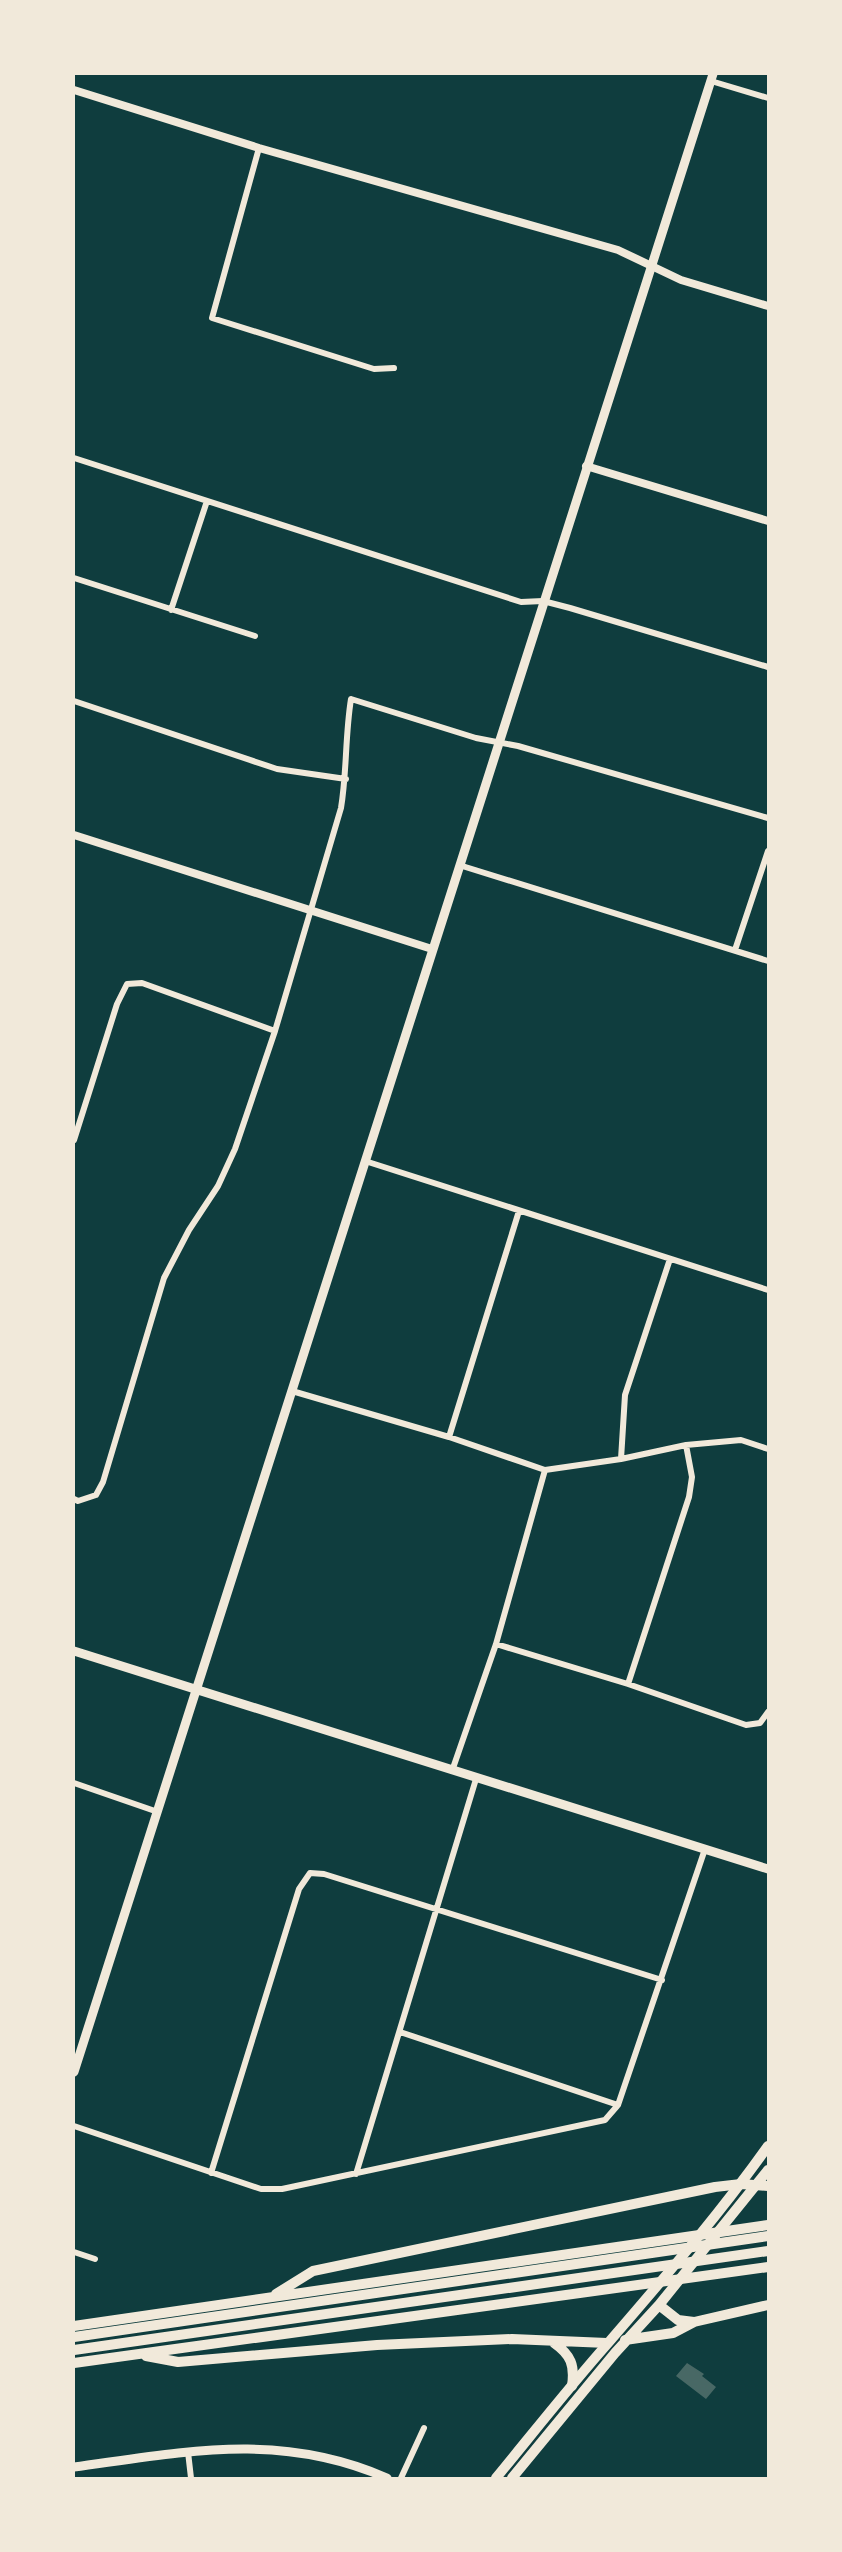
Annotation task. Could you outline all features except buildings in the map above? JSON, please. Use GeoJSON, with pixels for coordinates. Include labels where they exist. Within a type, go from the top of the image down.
{"type":"FeatureCollection","features":[{"type":"Feature","properties":{"kind":"highway"},"geometry":{"type":"LineString","coordinates":[[273,2296],[313,2270],[715,2187],[763,2185]]}},
{"type":"Feature","properties":{"kind":"highway"},"geometry":{"type":"LineString","coordinates":[[74,2326],[768,2225]]}},
{"type":"Feature","properties":{"kind":"highway"},"geometry":{"type":"LineString","coordinates":[[74,2336],[768,2236]]}},
{"type":"Feature","properties":{"kind":"highway"},"geometry":{"type":"LineString","coordinates":[[74,2350],[768,2251]]}},
{"type":"Feature","properties":{"kind":"highway"},"geometry":{"type":"LineString","coordinates":[[74,2363],[768,2267]]}},
{"type":"Feature","properties":{"kind":"highway"},"geometry":{"type":"LineString","coordinates":[[133,2354],[178,2361],[377,2345],[512,2339],[607,2343]]}},
{"type":"Feature","properties":{"kind":"highway"},"geometry":{"type":"LineString","coordinates":[[551,2341],[563,2349],[571,2360],[572,2386]]}},
{"type":"Feature","properties":{"kind":"main road"},"geometry":{"type":"LineString","coordinates":[[74,2072],[155,1811],[712,77]]}},
{"type":"Feature","properties":{"kind":"main road"},"geometry":{"type":"LineString","coordinates":[[74,1651],[768,1869]]}},
{"type":"Feature","properties":{"kind":"main road"},"geometry":{"type":"LineString","coordinates":[[496,2479],[741,2184],[768,2146]]}},
{"type":"Feature","properties":{"kind":"main road"},"geometry":{"type":"LineString","coordinates":[[512,2479],[627,2340],[763,2185],[768,2170]]}},
{"type":"Feature","properties":{"kind":"main road"},"geometry":{"type":"LineString","coordinates":[[627,2340],[634,2318],[644,2302]]}},
{"type":"Feature","properties":{"kind":"main road"},"geometry":{"type":"LineString","coordinates":[[660,2305],[678,2320],[694,2322]]}},
{"type":"Feature","properties":{"kind":"main road"},"geometry":{"type":"LineString","coordinates":[[607,2343],[673,2333],[694,2322],[768,2305]]}},
{"type":"Feature","properties":{"kind":"main road"},"geometry":{"type":"LineString","coordinates":[[74,2467],[188,2452],[276,2449],[338,2461],[387,2479]]}},
{"type":"Feature","properties":{"kind":"street"},"geometry":{"type":"LineString","coordinates":[[712,77],[768,98]]}},
{"type":"Feature","properties":{"kind":"street"},"geometry":{"type":"LineString","coordinates":[[74,90],[259,148],[618,250],[681,280],[768,306]]}},
{"type":"Feature","properties":{"kind":"street"},"geometry":{"type":"LineString","coordinates":[[259,148],[212,318],[374,369],[394,368]]}},
{"type":"Feature","properties":{"kind":"street"},"geometry":{"type":"LineString","coordinates":[[74,458],[522,602],[543,601],[768,667]]}},
{"type":"Feature","properties":{"kind":"street"},"geometry":{"type":"LineString","coordinates":[[586,466],[768,521]]}},
{"type":"Feature","properties":{"kind":"street"},"geometry":{"type":"LineString","coordinates":[[172,610],[207,501]]}},
{"type":"Feature","properties":{"kind":"street"},"geometry":{"type":"LineString","coordinates":[[74,579],[255,636]]}},
{"type":"Feature","properties":{"kind":"street"},"geometry":{"type":"LineString","coordinates":[[74,1499],[78,1501],[96,1494],[103,1482],[164,1278],[189,1230],[218,1186],[235,1149],[275,1031],[341,808],[346,779],[346,740],[351,699],[497,743],[518,746],[768,818]]}},
{"type":"Feature","properties":{"kind":"street"},"geometry":{"type":"LineString","coordinates":[[74,701],[277,769],[346,779]]}},
{"type":"Feature","properties":{"kind":"street"},"geometry":{"type":"LineString","coordinates":[[74,835],[432,949]]}},
{"type":"Feature","properties":{"kind":"street"},"geometry":{"type":"LineString","coordinates":[[735,950],[768,851]]}},
{"type":"Feature","properties":{"kind":"street"},"geometry":{"type":"LineString","coordinates":[[459,865],[768,961]]}},
{"type":"Feature","properties":{"kind":"street"},"geometry":{"type":"LineString","coordinates":[[74,1140],[117,1004],[127,984],[142,983],[275,1031]]}},
{"type":"Feature","properties":{"kind":"street"},"geometry":{"type":"LineString","coordinates":[[365,1161],[768,1290]]}},
{"type":"Feature","properties":{"kind":"street"},"geometry":{"type":"LineString","coordinates":[[449,1437],[519,1211]]}},
{"type":"Feature","properties":{"kind":"street"},"geometry":{"type":"LineString","coordinates":[[621,1459],[625,1395],[670,1259]]}},
{"type":"Feature","properties":{"kind":"street"},"geometry":{"type":"LineString","coordinates":[[292,1391],[449,1437],[545,1470],[686,1446],[741,1440],[768,1448]]}},
{"type":"Feature","properties":{"kind":"street"},"geometry":{"type":"LineString","coordinates":[[628,1684],[690,1497],[692,1477],[686,1446]]}},
{"type":"Feature","properties":{"kind":"street"},"geometry":{"type":"LineString","coordinates":[[452,1771],[496,1644],[545,1470]]}},
{"type":"Feature","properties":{"kind":"street"},"geometry":{"type":"LineString","coordinates":[[496,1644],[628,1684],[746,1725],[761,1723],[768,1712]]}},
{"type":"Feature","properties":{"kind":"street"},"geometry":{"type":"LineString","coordinates":[[356,2174],[439,1909],[476,1779]]}},
{"type":"Feature","properties":{"kind":"street"},"geometry":{"type":"LineString","coordinates":[[74,1783],[155,1811]]}},
{"type":"Feature","properties":{"kind":"street"},"geometry":{"type":"LineString","coordinates":[[74,2126],[261,2189],[282,2189],[605,2120],[618,2105],[705,1849]]}},
{"type":"Feature","properties":{"kind":"street"},"geometry":{"type":"LineString","coordinates":[[211,2173],[299,1889],[310,1873],[324,1874],[662,1980]]}},
{"type":"Feature","properties":{"kind":"street"},"geometry":{"type":"LineString","coordinates":[[400,2032],[618,2105]]}},
{"type":"Feature","properties":{"kind":"street"},"geometry":{"type":"LineString","coordinates":[[74,2252],[95,2259]]}},
{"type":"Feature","properties":{"kind":"street"},"geometry":{"type":"LineString","coordinates":[[401,2479],[424,2428]]}},
{"type":"Feature","properties":{"kind":"street"},"geometry":{"type":"LineString","coordinates":[[188,2452],[191,2479]]}}]}
